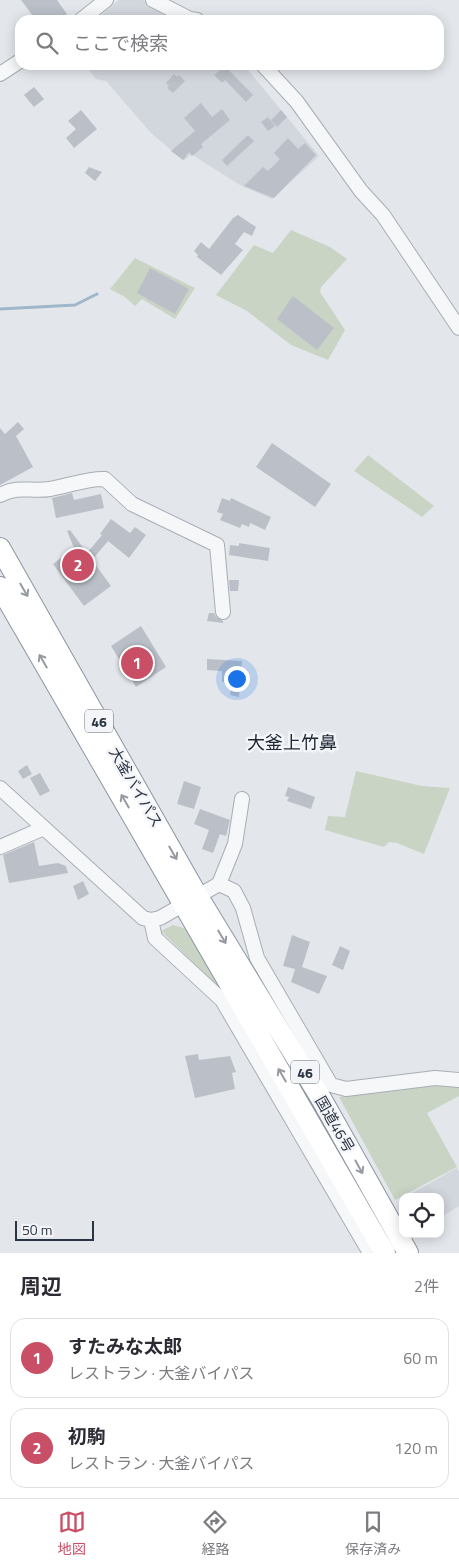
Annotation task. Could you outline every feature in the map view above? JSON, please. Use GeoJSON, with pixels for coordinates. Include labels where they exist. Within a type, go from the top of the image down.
{"type":"FeatureCollection","features":[{"type":"Feature","properties":{"kind":"highway","name":"大釜バイパス"},"geometry":{"type":"LineString","coordinates":[[0,548],[191,900]]}},
{"type":"Feature","properties":{"kind":"highway","name":"大釜バイパス"},"geometry":{"type":"LineString","coordinates":[[0,587],[191,900]]}},
{"type":"Feature","properties":{"kind":"highway","name":"国道46号"},"geometry":{"type":"LineString","coordinates":[[191,900],[385,1253]]}},
{"type":"Feature","properties":{"kind":"highway","name":"国道46号"},"geometry":{"type":"LineString","coordinates":[[191,900],[322,1100],[408,1253]]}},
{"type":"Feature","properties":{"kind":"street"},"geometry":{"type":"LineString","coordinates":[[87,15],[106,0]]}},
{"type":"Feature","properties":{"kind":"street"},"geometry":{"type":"LineString","coordinates":[[152,0],[182,15]]}},
{"type":"Feature","properties":{"kind":"street"},"geometry":{"type":"LineString","coordinates":[[171,0],[200,15]]}},
{"type":"Feature","properties":{"kind":"street"},"geometry":{"type":"LineString","coordinates":[[0,74],[15,64]]}},
{"type":"Feature","properties":{"kind":"street"},"geometry":{"type":"LineString","coordinates":[[268,70],[297,102],[361,190],[383,215],[459,328]]}},
{"type":"Feature","properties":{"kind":"street"},"geometry":{"type":"LineString","coordinates":[[0,495],[13,488],[49,489],[96,478],[105,479],[132,504],[217,545],[223,612]]}},
{"type":"Feature","properties":{"kind":"street"},"geometry":{"type":"LineString","coordinates":[[0,788],[143,918],[151,920],[160,918],[219,884],[235,844],[242,799]]}},
{"type":"Feature","properties":{"kind":"street"},"geometry":{"type":"LineString","coordinates":[[0,848],[44,828]]}},
{"type":"Feature","properties":{"kind":"street"},"geometry":{"type":"LineString","coordinates":[[219,884],[234,890],[243,908],[257,958],[331,1085],[346,1089],[435,1078],[459,1080]]}},
{"type":"Feature","properties":{"kind":"street"},"geometry":{"type":"LineString","coordinates":[[151,920],[154,938],[222,1000],[370,1253]]}},
{"type":"Feature","properties":{"kind":"shaded area"},"geometry":{"type":"Polygon","coordinates":[[[119,0],[143,0],[169,15],[102,15],[119,0]]]}},
{"type":"Feature","properties":{"kind":"shaded area"},"geometry":{"type":"Polygon","coordinates":[[[89,70],[248,70],[319,156],[272,199],[240,185],[191,154],[184,161],[151,133],[106,81],[96,79],[89,70]]]}},
{"type":"Feature","properties":{"kind":"shaded area"},"geometry":{"type":"Polygon","coordinates":[[[457,1168],[459,1172],[459,1206],[444,1215],[444,1193],[412,1193],[457,1168]]]}},
{"type":"Feature","properties":{"kind":"green space"},"geometry":{"type":"Polygon","coordinates":[[[291,230],[330,247],[347,259],[321,287],[320,292],[345,330],[328,360],[291,345],[247,311],[216,295],[254,245],[273,253],[291,230]]]}},
{"type":"Feature","properties":{"kind":"green space"},"geometry":{"type":"Polygon","coordinates":[[[135,258],[195,288],[175,319],[142,299],[135,306],[125,297],[110,289],[135,258]]]}},
{"type":"Feature","properties":{"kind":"green space"},"geometry":{"type":"Polygon","coordinates":[[[368,455],[434,506],[422,517],[354,471],[368,455]]]}},
{"type":"Feature","properties":{"kind":"green space"},"geometry":{"type":"Polygon","coordinates":[[[356,771],[422,786],[450,788],[424,854],[397,843],[389,842],[384,847],[325,830],[328,816],[345,817],[356,771]]]}},
{"type":"Feature","properties":{"kind":"green space"},"geometry":{"type":"Polygon","coordinates":[[[173,925],[187,929],[191,934],[220,989],[161,931],[173,925]]]}},
{"type":"Feature","properties":{"kind":"green space"},"geometry":{"type":"Polygon","coordinates":[[[428,1084],[459,1085],[459,1096],[427,1113],[457,1167],[408,1193],[399,1193],[399,1198],[395,1200],[339,1097],[428,1084]]]}},
{"type":"Feature","properties":{"kind":"building"},"geometry":{"type":"Polygon","coordinates":[[[21,0],[57,0],[67,14],[66,15],[32,15],[21,0]]]}},
{"type":"Feature","properties":{"kind":"building"},"geometry":{"type":"Polygon","coordinates":[[[220,70],[229,70],[253,95],[246,102],[225,80],[222,83],[214,75],[220,70]]]}},
{"type":"Feature","properties":{"kind":"building"},"geometry":{"type":"Polygon","coordinates":[[[174,74],[177,77],[179,75],[185,81],[173,93],[167,88],[169,86],[166,83],[174,74]]]}},
{"type":"Feature","properties":{"kind":"building"},"geometry":{"type":"Polygon","coordinates":[[[34,87],[44,99],[34,107],[24,95],[34,87]]]}},
{"type":"Feature","properties":{"kind":"building"},"geometry":{"type":"Polygon","coordinates":[[[201,103],[212,117],[222,109],[230,120],[201,144],[203,147],[192,156],[189,152],[183,160],[171,151],[195,131],[184,118],[201,103]]]}},
{"type":"Feature","properties":{"kind":"building"},"geometry":{"type":"Polygon","coordinates":[[[81,110],[97,129],[74,148],[66,138],[76,129],[68,121],[81,110]]]}},
{"type":"Feature","properties":{"kind":"building"},"geometry":{"type":"Polygon","coordinates":[[[281,110],[287,117],[277,127],[271,120],[281,110]]]}},
{"type":"Feature","properties":{"kind":"building"},"geometry":{"type":"Polygon","coordinates":[[[268,117],[275,126],[268,131],[261,122],[268,117]]]}},
{"type":"Feature","properties":{"kind":"building"},"geometry":{"type":"Polygon","coordinates":[[[248,135],[254,141],[227,166],[222,160],[248,135]]]}},
{"type":"Feature","properties":{"kind":"building"},"geometry":{"type":"Polygon","coordinates":[[[288,138],[298,149],[305,143],[316,155],[274,198],[244,186],[263,167],[268,171],[280,159],[274,153],[288,138]]]}},
{"type":"Feature","properties":{"kind":"building"},"geometry":{"type":"Polygon","coordinates":[[[89,167],[102,172],[95,181],[85,173],[89,167]]]}},
{"type":"Feature","properties":{"kind":"building"},"geometry":{"type":"Polygon","coordinates":[[[238,215],[256,227],[252,236],[244,232],[235,244],[243,250],[221,275],[197,257],[198,255],[194,251],[201,242],[209,249],[233,218],[238,215]]]}},
{"type":"Feature","properties":{"kind":"building"},"geometry":{"type":"Polygon","coordinates":[[[150,268],[189,289],[175,314],[137,293],[150,268]]]}},
{"type":"Feature","properties":{"kind":"building"},"geometry":{"type":"Polygon","coordinates":[[[293,296],[334,328],[317,350],[277,319],[293,296]]]}},
{"type":"Feature","properties":{"kind":"building"},"geometry":{"type":"Polygon","coordinates":[[[18,422],[24,429],[16,436],[33,467],[0,485],[0,428],[5,434],[18,422]]]}},
{"type":"Feature","properties":{"kind":"building"},"geometry":{"type":"Polygon","coordinates":[[[272,443],[331,484],[315,507],[256,467],[272,443]]]}},
{"type":"Feature","properties":{"kind":"building"},"geometry":{"type":"Polygon","coordinates":[[[72,493],[74,500],[101,494],[104,508],[56,518],[52,498],[72,493]]]}},
{"type":"Feature","properties":{"kind":"building"},"geometry":{"type":"Polygon","coordinates":[[[222,498],[230,501],[231,498],[271,517],[265,530],[250,523],[249,527],[242,524],[240,528],[220,520],[223,514],[217,512],[222,498]]]}},
{"type":"Feature","properties":{"kind":"building"},"geometry":{"type":"Polygon","coordinates":[[[111,519],[130,533],[135,527],[146,535],[129,558],[108,541],[92,560],[111,586],[84,606],[53,564],[74,548],[67,531],[70,530],[87,553],[102,535],[100,534],[111,519]]]}},
{"type":"Feature","properties":{"kind":"building"},"geometry":{"type":"Polygon","coordinates":[[[239,543],[270,548],[268,561],[229,555],[230,545],[239,546],[239,543]]]}},
{"type":"Feature","properties":{"kind":"building"},"geometry":{"type":"Polygon","coordinates":[[[229,580],[239,580],[238,591],[230,591],[229,580]]]}},
{"type":"Feature","properties":{"kind":"building"},"geometry":{"type":"Polygon","coordinates":[[[209,613],[214,613],[223,623],[207,621],[209,613]]]}},
{"type":"Feature","properties":{"kind":"building"},"geometry":{"type":"Polygon","coordinates":[[[141,626],[166,667],[136,687],[111,646],[141,626]]]}},
{"type":"Feature","properties":{"kind":"building"},"geometry":{"type":"Polygon","coordinates":[[[207,659],[242,661],[239,697],[230,695],[232,683],[222,682],[222,671],[207,670],[207,659]]]}},
{"type":"Feature","properties":{"kind":"building"},"geometry":{"type":"Polygon","coordinates":[[[27,765],[32,774],[23,779],[18,771],[27,765]]]}},
{"type":"Feature","properties":{"kind":"building"},"geometry":{"type":"Polygon","coordinates":[[[40,773],[50,791],[40,796],[30,778],[40,773]]]}},
{"type":"Feature","properties":{"kind":"building"},"geometry":{"type":"Polygon","coordinates":[[[184,781],[201,787],[194,809],[177,804],[184,781]]]}},
{"type":"Feature","properties":{"kind":"building"},"geometry":{"type":"Polygon","coordinates":[[[288,787],[315,797],[311,809],[287,801],[289,797],[285,796],[288,787]]]}},
{"type":"Feature","properties":{"kind":"building"},"geometry":{"type":"Polygon","coordinates":[[[200,809],[230,820],[226,836],[220,834],[213,853],[202,849],[209,830],[194,824],[200,809]]]}},
{"type":"Feature","properties":{"kind":"building"},"geometry":{"type":"Polygon","coordinates":[[[34,842],[39,866],[58,863],[66,866],[68,873],[9,883],[3,855],[34,842]]]}},
{"type":"Feature","properties":{"kind":"building"},"geometry":{"type":"Polygon","coordinates":[[[83,881],[89,894],[78,900],[73,886],[83,881]]]}},
{"type":"Feature","properties":{"kind":"building"},"geometry":{"type":"Polygon","coordinates":[[[292,935],[310,942],[302,967],[327,976],[319,994],[291,982],[295,969],[283,966],[292,935]]]}},
{"type":"Feature","properties":{"kind":"building"},"geometry":{"type":"Polygon","coordinates":[[[340,946],[350,951],[343,970],[332,965],[340,946]]]}},
{"type":"Feature","properties":{"kind":"building"},"geometry":{"type":"Polygon","coordinates":[[[198,1054],[199,1060],[230,1056],[236,1072],[232,1073],[235,1089],[195,1098],[185,1056],[198,1054]]]}},
{"type":"Feature","properties":{"kind":"waterway"},"geometry":{"type":"LineString","coordinates":[[0,309],[75,305],[97,294]]}},
{"type":"Feature","properties":{"kind":"place","name":"初駒"},"geometry":{"type":"Point","coordinates":[78,565]}},
{"type":"Feature","properties":{"kind":"place","name":"すたみな太郎"},"geometry":{"type":"Point","coordinates":[137,663]}},
{"type":"Feature","properties":{"kind":"district","name":"大釜上竹鼻"},"geometry":{"type":"Point","coordinates":[292,742]}}]}
